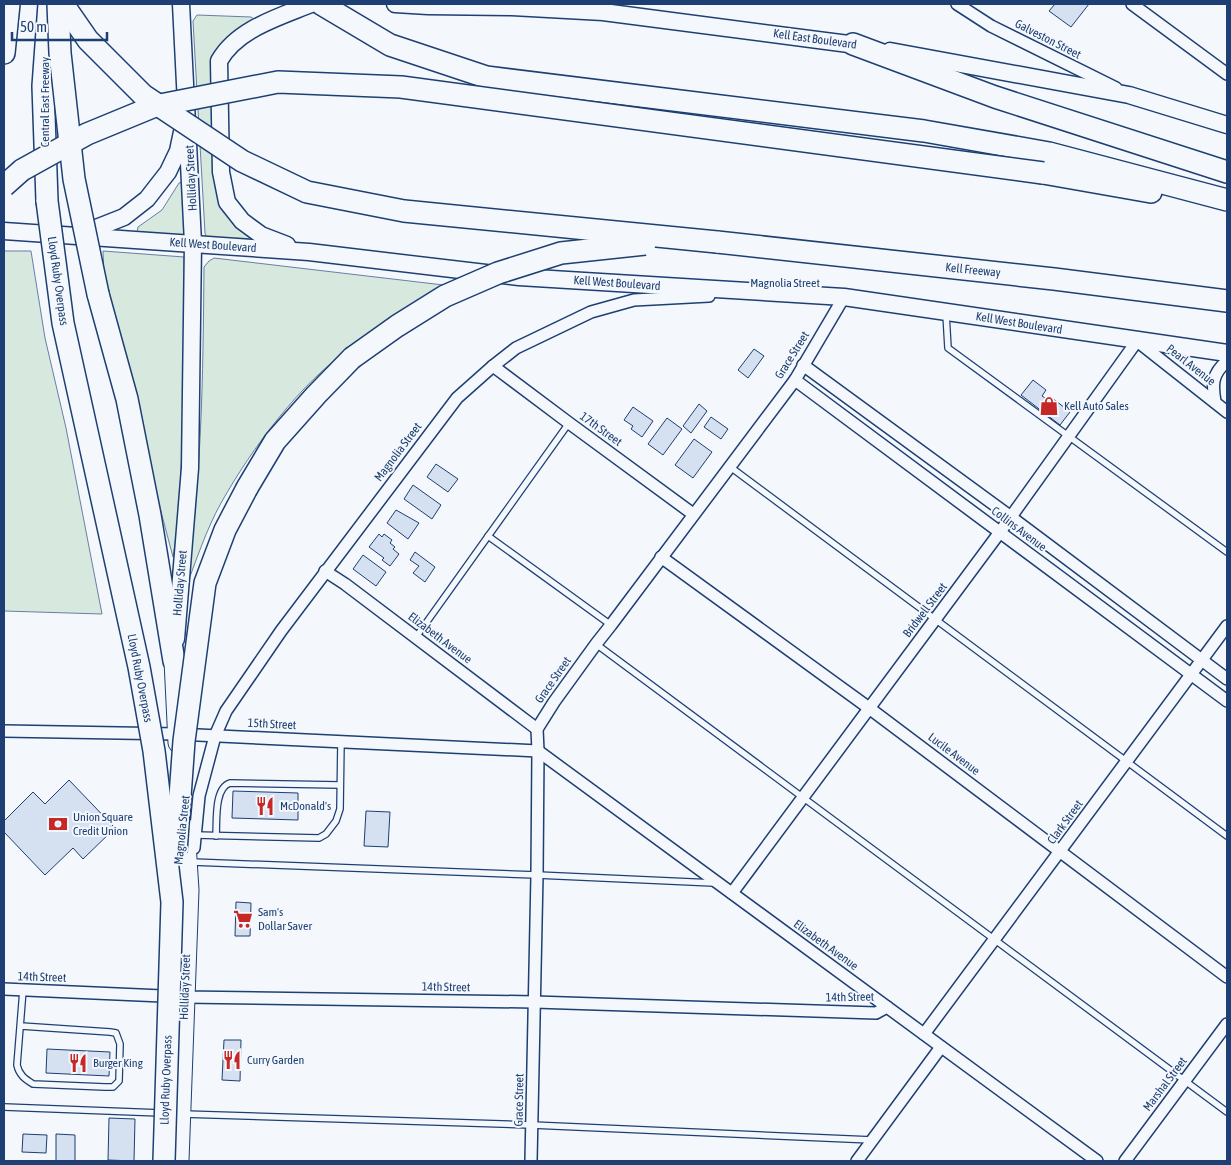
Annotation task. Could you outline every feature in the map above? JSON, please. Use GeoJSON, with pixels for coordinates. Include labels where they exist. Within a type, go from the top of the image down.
{"type":"FeatureCollection","features":[{"type":"Feature","properties":{"kind":"highway"},"geometry":{"type":"LineString","coordinates":[[4,53],[9,4]]}},
{"type":"Feature","properties":{"kind":"highway","name":"Central East Freeway"},"geometry":{"type":"LineString","coordinates":[[47,201],[43,86],[49,4]]}},
{"type":"Feature","properties":{"kind":"highway"},"geometry":{"type":"LineString","coordinates":[[58,4],[60,54],[74,179],[98,294],[127,399],[150,515],[174,661]]}},
{"type":"Feature","properties":{"kind":"highway"},"geometry":{"type":"LineString","coordinates":[[63,4],[88,40],[142,95],[242,161],[307,192],[404,211],[718,242]]}},
{"type":"Feature","properties":{"kind":"highway"},"geometry":{"type":"LineString","coordinates":[[320,4],[390,45],[486,77],[924,130],[1049,153],[1227,200]]}},
{"type":"Feature","properties":{"kind":"highway"},"geometry":{"type":"LineString","coordinates":[[854,44],[995,97],[1227,172]]}},
{"type":"Feature","properties":{"kind":"highway"},"geometry":{"type":"LineString","coordinates":[[4,186],[22,170],[88,134],[155,106],[278,82],[401,88],[1043,173],[1227,206]]}},
{"type":"Feature","properties":{"kind":"highway","name":"Lloyd Ruby Overpass"},"geometry":{"type":"LineString","coordinates":[[47,201],[63,323],[139,667],[154,751],[172,902],[164,1161]]}},
{"type":"Feature","properties":{"kind":"highway"},"geometry":{"type":"LineString","coordinates":[[172,902],[184,741],[206,583],[226,530],[247,488],[275,441],[352,358],[396,326],[445,296],[498,274],[561,253],[644,244],[718,242]]}},
{"type":"Feature","properties":{"kind":"highway","name":"Kell Freeway"},"geometry":{"type":"LineString","coordinates":[[718,242],[1054,279],[1227,302]]}},
{"type":"Feature","properties":{"kind":"main road","name":"Holliday Street"},"geometry":{"type":"LineString","coordinates":[[178,1161],[189,890],[177,734],[174,661],[190,468],[194,243],[181,4]]}},
{"type":"Feature","properties":{"kind":"main road"},"geometry":{"type":"LineString","coordinates":[[309,252],[261,235],[242,221],[227,202],[220,172],[219,62],[224,52],[244,34],[311,4]]}},
{"type":"Feature","properties":{"kind":"main road","name":"Kell East Boulevard"},"geometry":{"type":"LineString","coordinates":[[395,4],[428,6],[512,5],[602,12],[854,44],[1129,95],[1227,125]]}},
{"type":"Feature","properties":{"kind":"main road"},"geometry":{"type":"LineString","coordinates":[[76,236],[124,217],[148,198],[168,172],[178,152],[187,106]]}},
{"type":"Feature","properties":{"kind":"main road","name":"Kell West Boulevard"},"geometry":{"type":"LineString","coordinates":[[4,231],[309,252],[519,277],[844,297],[1227,353]]}},
{"type":"Feature","properties":{"kind":"street","name":"Galveston Street"},"geometry":{"type":"LineString","coordinates":[[957,4],[991,26],[1129,95]]}},
{"type":"Feature","properties":{"kind":"street"},"geometry":{"type":"LineString","coordinates":[[1132,4],[1227,74]]}},
{"type":"Feature","properties":{"kind":"street","name":"Magnolia Street"},"geometry":{"type":"LineString","coordinates":[[189,890],[198,796],[215,736],[226,711],[325,571],[457,398],[516,348],[591,312],[634,300],[696,296],[844,297]]}},
{"type":"Feature","properties":{"kind":"street","name":"Grace Street"},"geometry":{"type":"LineString","coordinates":[[531,1161],[537,875],[537,729],[596,644],[795,380],[844,297]]}},
{"type":"Feature","properties":{"kind":"street","name":"Pearl Avenue"},"geometry":{"type":"LineString","coordinates":[[1137,341],[1227,412]]}},
{"type":"Feature","properties":{"kind":"street","name":"Bridwell Street"},"geometry":{"type":"LineString","coordinates":[[732,893],[1000,532],[1137,341]]}},
{"type":"Feature","properties":{"kind":"street"},"geometry":{"type":"LineString","coordinates":[[1215,402],[1212,384],[1221,367],[1227,361]]}},
{"type":"Feature","properties":{"kind":"street","name":"Collins Avenue"},"geometry":{"type":"LineString","coordinates":[[803,365],[1011,517],[1227,679]]}},
{"type":"Feature","properties":{"kind":"street","name":"17th Street"},"geometry":{"type":"LineString","coordinates":[[493,366],[693,514]]}},
{"type":"Feature","properties":{"kind":"street","name":"Collins Avenue"},"geometry":{"type":"LineString","coordinates":[[795,380],[1227,701]]}},
{"type":"Feature","properties":{"kind":"street","name":"Lucile Avenue"},"geometry":{"type":"LineString","coordinates":[[661,557],[869,708],[1227,977]]}},
{"type":"Feature","properties":{"kind":"street","name":"Elizabeth Avenue"},"geometry":{"type":"LineString","coordinates":[[325,571],[345,584],[537,729]]}},
{"type":"Feature","properties":{"kind":"street","name":"Clark Street"},"geometry":{"type":"LineString","coordinates":[[924,1034],[1227,626]]}},
{"type":"Feature","properties":{"kind":"street","name":"15th Street"},"geometry":{"type":"LineString","coordinates":[[4,731],[177,734],[538,751]]}},
{"type":"Feature","properties":{"kind":"street","name":"Elizabeth Avenue"},"geometry":{"type":"LineString","coordinates":[[538,751],[1097,1161]]}},
{"type":"Feature","properties":{"kind":"street","name":"14th Street"},"geometry":{"type":"LineString","coordinates":[[4,990],[185,997],[535,1002],[876,1013],[887,1007]]}},
{"type":"Feature","properties":{"kind":"street","name":"Marshal Street"},"geometry":{"type":"LineString","coordinates":[[1125,1161],[1227,1024]]}},
{"type":"Feature","properties":{"kind":"street"},"geometry":{"type":"LineString","coordinates":[[857,1161],[941,1047]]}},
{"type":"Feature","properties":{"kind":"lane"},"geometry":{"type":"LineString","coordinates":[[946,312],[948,348],[1227,552]]}},
{"type":"Feature","properties":{"kind":"lane"},"geometry":{"type":"LineString","coordinates":[[416,637],[569,423]]}},
{"type":"Feature","properties":{"kind":"lane"},"geometry":{"type":"LineString","coordinates":[[729,466],[1227,836]]}},
{"type":"Feature","properties":{"kind":"lane"},"geometry":{"type":"LineString","coordinates":[[488,536],[612,625]]}},
{"type":"Feature","properties":{"kind":"lane"},"geometry":{"type":"LineString","coordinates":[[596,644],[1227,1112]]}},
{"type":"Feature","properties":{"kind":"lane"},"geometry":{"type":"LineString","coordinates":[[195,835],[323,837],[336,821],[340,809],[341,741]]}},
{"type":"Feature","properties":{"kind":"lane"},"geometry":{"type":"LineString","coordinates":[[216,836],[220,793],[225,784],[340,785]]}},
{"type":"Feature","properties":{"kind":"lane"},"geometry":{"type":"LineString","coordinates":[[192,862],[719,883]]}},
{"type":"Feature","properties":{"kind":"lane"},"geometry":{"type":"LineString","coordinates":[[21,1026],[116,1034],[120,1044],[118,1081],[113,1087],[33,1084],[23,1078],[18,1071],[17,1065],[23,990]]}},
{"type":"Feature","properties":{"kind":"lane"},"geometry":{"type":"LineString","coordinates":[[4,1107],[532,1125],[872,1140]]}},
{"type":"Feature","properties":{"kind":"shaded area"},"geometry":{"type":"Polygon","coordinates":[[[197,15],[251,17],[254,19],[211,71],[215,186],[225,211],[256,240],[206,237],[193,21],[197,15]]]}},
{"type":"Feature","properties":{"kind":"shaded area"},"geometry":{"type":"Polygon","coordinates":[[[183,182],[186,232],[184,236],[137,233],[138,227],[162,210],[179,183],[183,182]]]}},
{"type":"Feature","properties":{"kind":"shaded area"},"geometry":{"type":"Polygon","coordinates":[[[4,251],[31,251],[45,338],[66,428],[102,614],[4,611],[4,251]]]}},
{"type":"Feature","properties":{"kind":"shaded area"},"geometry":{"type":"Polygon","coordinates":[[[103,251],[184,257],[183,427],[177,531],[173,557],[105,300],[103,251]]]}},
{"type":"Feature","properties":{"kind":"shaded area"},"geometry":{"type":"Polygon","coordinates":[[[214,258],[452,286],[352,347],[314,379],[296,398],[262,439],[233,482],[206,535],[185,590],[191,550],[198,470],[202,389],[204,267],[214,258]]]}},
{"type":"Feature","properties":{"kind":"building"},"geometry":{"type":"Polygon","coordinates":[[[1055,4],[1089,4],[1071,27],[1049,11],[1055,4]]]}},
{"type":"Feature","properties":{"kind":"building"},"geometry":{"type":"Polygon","coordinates":[[[754,349],[764,356],[748,378],[738,370],[754,349]]]}},
{"type":"Feature","properties":{"kind":"building","name":"Kell Auto Sales"},"geometry":{"type":"Polygon","coordinates":[[[1033,380],[1046,390],[1042,396],[1048,400],[1051,397],[1070,412],[1060,425],[1021,395],[1033,380]]]}},
{"type":"Feature","properties":{"kind":"building"},"geometry":{"type":"Polygon","coordinates":[[[699,404],[707,411],[691,433],[683,426],[699,404]]]}},
{"type":"Feature","properties":{"kind":"building"},"geometry":{"type":"Polygon","coordinates":[[[633,407],[653,421],[642,437],[631,429],[633,426],[624,420],[633,407]]]}},
{"type":"Feature","properties":{"kind":"building"},"geometry":{"type":"Polygon","coordinates":[[[711,417],[728,429],[721,439],[704,427],[711,417]]]}},
{"type":"Feature","properties":{"kind":"building"},"geometry":{"type":"Polygon","coordinates":[[[667,418],[682,429],[663,455],[648,444],[667,418]]]}},
{"type":"Feature","properties":{"kind":"building"},"geometry":{"type":"Polygon","coordinates":[[[694,439],[712,452],[693,478],[675,465],[694,439]]]}},
{"type":"Feature","properties":{"kind":"building"},"geometry":{"type":"Polygon","coordinates":[[[436,464],[458,479],[448,492],[427,477],[436,464]]]}},
{"type":"Feature","properties":{"kind":"building"},"geometry":{"type":"Polygon","coordinates":[[[413,485],[441,505],[432,519],[404,499],[413,485]]]}},
{"type":"Feature","properties":{"kind":"building"},"geometry":{"type":"Polygon","coordinates":[[[396,510],[419,523],[408,539],[387,523],[396,510]]]}},
{"type":"Feature","properties":{"kind":"building"},"geometry":{"type":"Polygon","coordinates":[[[379,534],[382,537],[384,534],[392,540],[390,543],[395,547],[393,549],[399,554],[390,566],[382,560],[384,558],[369,547],[379,534]]]}},
{"type":"Feature","properties":{"kind":"building"},"geometry":{"type":"Polygon","coordinates":[[[415,552],[435,567],[425,582],[413,573],[419,566],[410,560],[415,552]]]}},
{"type":"Feature","properties":{"kind":"building"},"geometry":{"type":"Polygon","coordinates":[[[363,555],[386,572],[376,586],[353,569],[363,555]]]}},
{"type":"Feature","properties":{"kind":"building","name":"Union Square Credit Union"},"geometry":{"type":"Polygon","coordinates":[[[69,780],[115,828],[83,859],[73,848],[45,875],[4,832],[4,821],[33,792],[45,804],[69,780]]]}},
{"type":"Feature","properties":{"kind":"building","name":"McDonald's"},"geometry":{"type":"Polygon","coordinates":[[[233,791],[298,793],[298,820],[232,818],[233,791]]]}},
{"type":"Feature","properties":{"kind":"building"},"geometry":{"type":"Polygon","coordinates":[[[366,811],[390,812],[388,847],[364,846],[366,811]]]}},
{"type":"Feature","properties":{"kind":"building","name":"Sam's Dollar Saver"},"geometry":{"type":"Polygon","coordinates":[[[236,902],[251,903],[250,936],[235,936],[236,902]]]}},
{"type":"Feature","properties":{"kind":"building","name":"Curry Garden"},"geometry":{"type":"Polygon","coordinates":[[[224,1040],[241,1040],[240,1081],[222,1080],[224,1040]]]}},
{"type":"Feature","properties":{"kind":"building","name":"Burger King"},"geometry":{"type":"Polygon","coordinates":[[[47,1049],[110,1052],[109,1076],[46,1073],[47,1049]]]}},
{"type":"Feature","properties":{"kind":"building"},"geometry":{"type":"Polygon","coordinates":[[[109,1118],[135,1119],[134,1161],[108,1160],[109,1118]]]}},
{"type":"Feature","properties":{"kind":"building"},"geometry":{"type":"Polygon","coordinates":[[[23,1134],[47,1135],[46,1153],[22,1152],[23,1134]]]}},
{"type":"Feature","properties":{"kind":"building"},"geometry":{"type":"Polygon","coordinates":[[[56,1134],[75,1135],[75,1161],[56,1161],[56,1134]]]}},
{"type":"Feature","properties":{"kind":"place","name":"Kell Auto Sales"},"geometry":{"type":"Point","coordinates":[1049,406]}},
{"type":"Feature","properties":{"kind":"place","name":"McDonald's"},"geometry":{"type":"Point","coordinates":[265,806]}},
{"type":"Feature","properties":{"kind":"place","name":"Union Square Credit Union"},"geometry":{"type":"Point","coordinates":[58,824]}},
{"type":"Feature","properties":{"kind":"place","name":"Sam's Dollar Saver"},"geometry":{"type":"Point","coordinates":[243,919]}},
{"type":"Feature","properties":{"kind":"place","name":"Curry Garden"},"geometry":{"type":"Point","coordinates":[232,1060]}},
{"type":"Feature","properties":{"kind":"place","name":"Burger King"},"geometry":{"type":"Point","coordinates":[78,1063]}}]}
